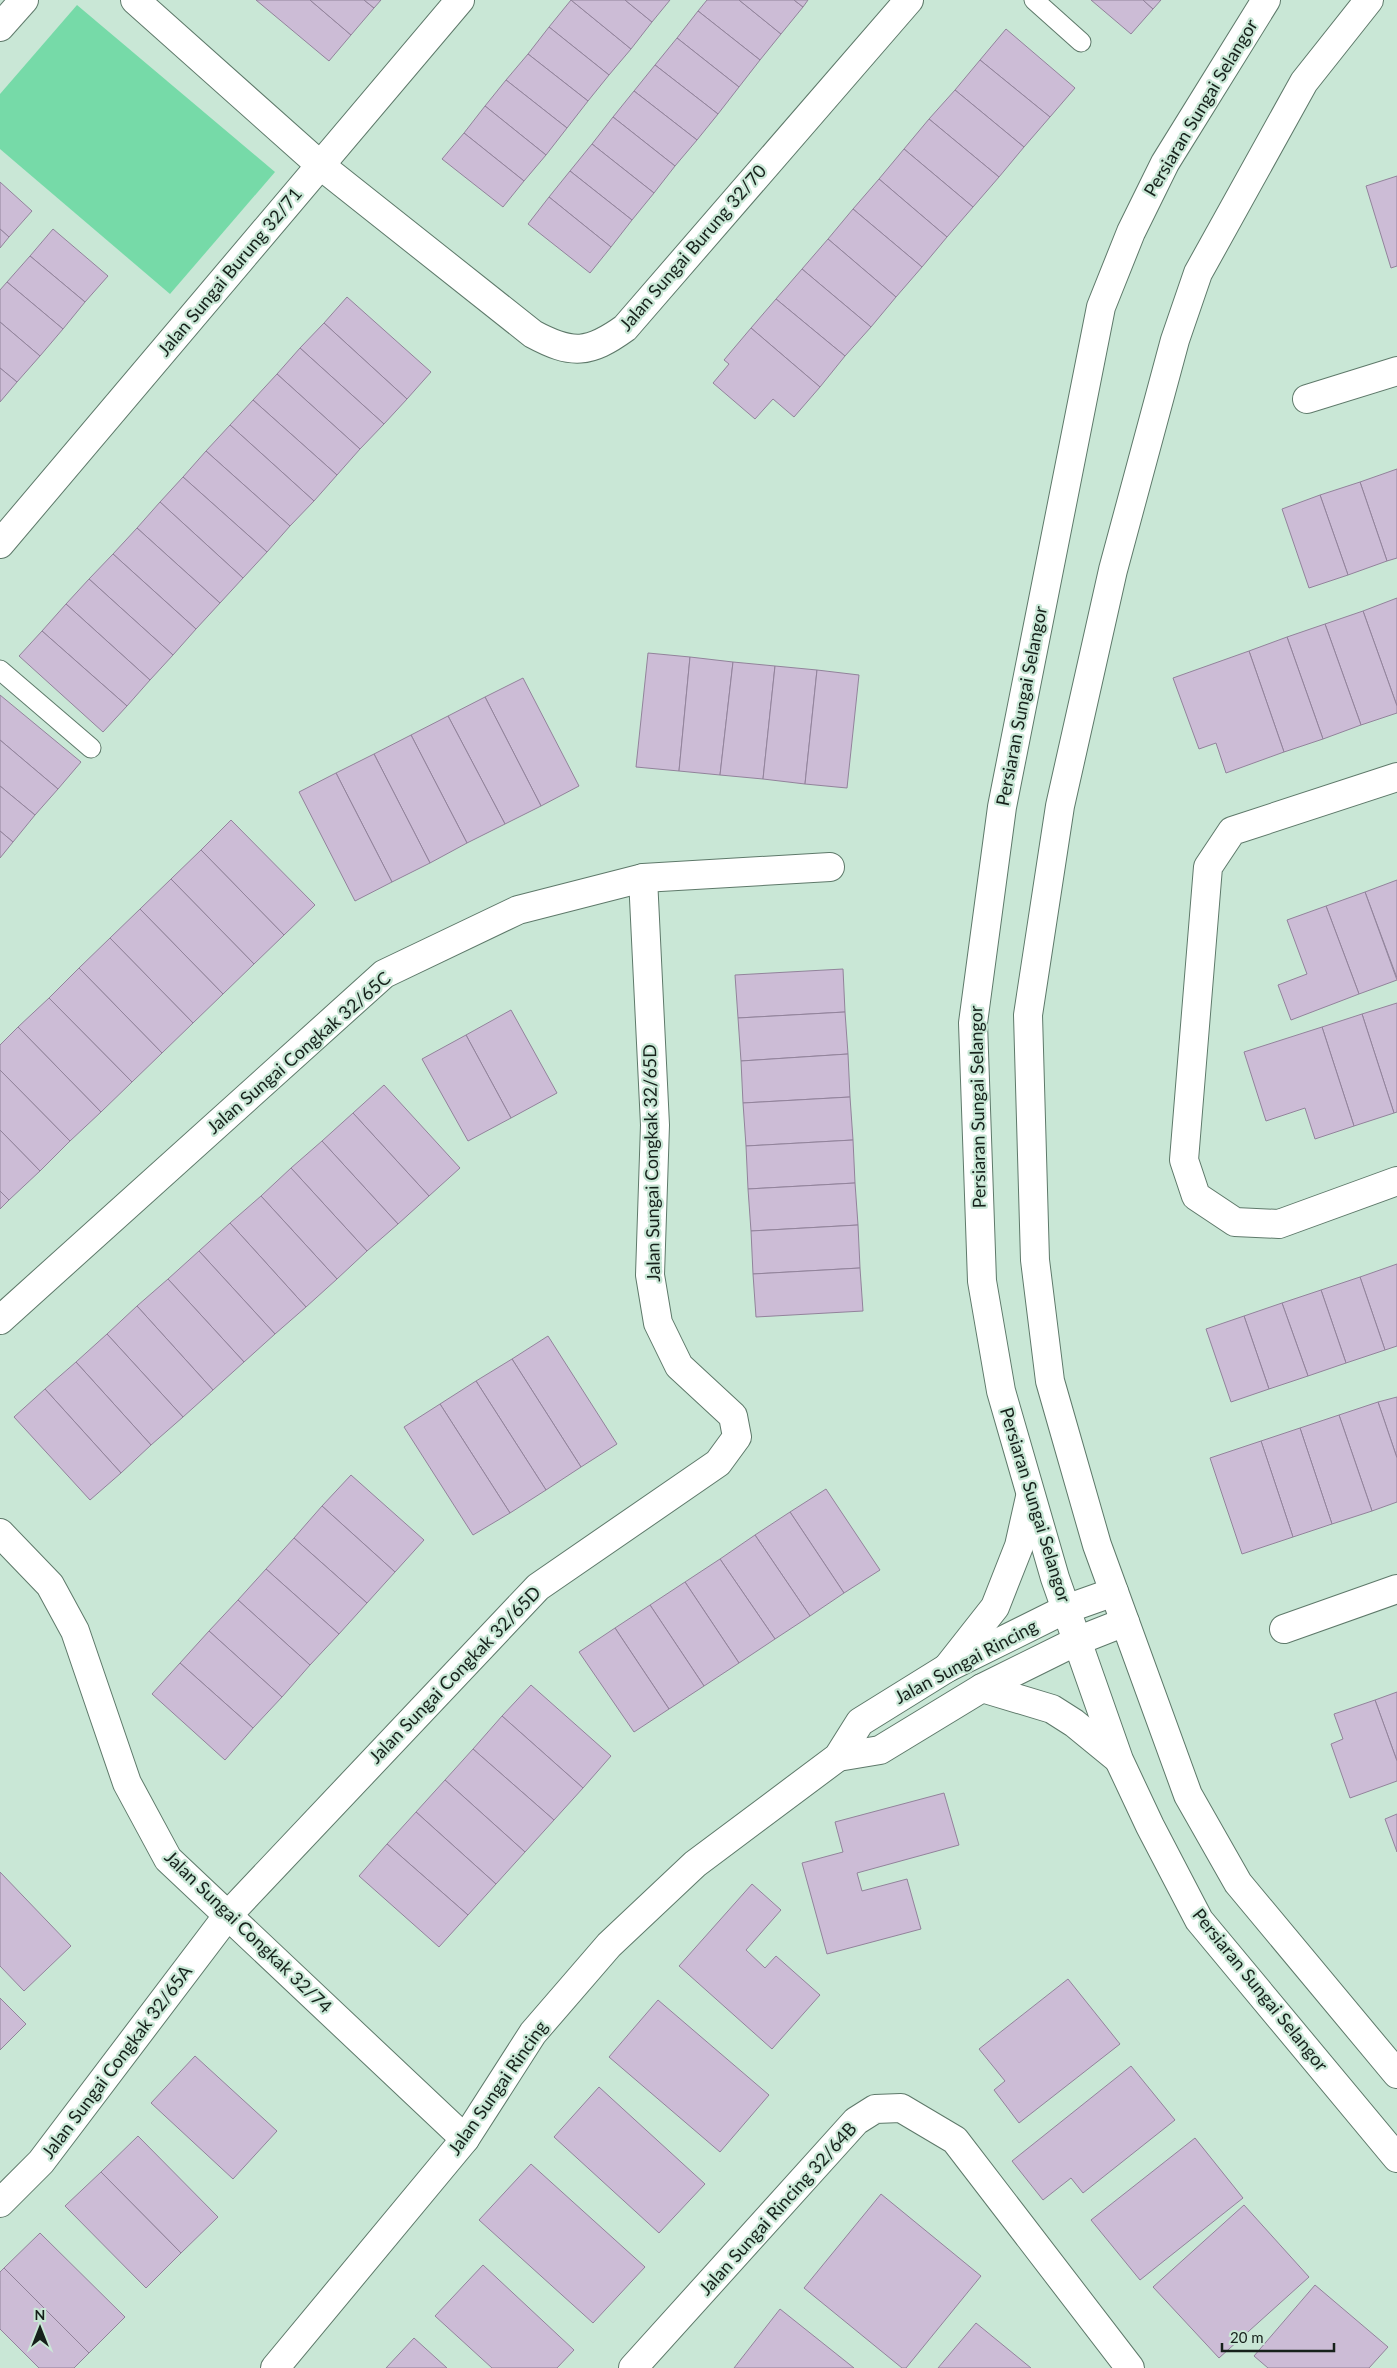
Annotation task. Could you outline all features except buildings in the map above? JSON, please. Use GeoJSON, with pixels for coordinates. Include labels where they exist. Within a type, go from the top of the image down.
{"type":"FeatureCollection","features":[{"type":"Feature","properties":{"kind":"street"},"geometry":{"type":"LineString","coordinates":[[0,27],[24,0]]}},
{"type":"Feature","properties":{"kind":"street","name":"Jalan Sungai Burung 32/70"},"geometry":{"type":"LineString","coordinates":[[135,0],[320,165],[533,334],[556,346],[586,349],[605,343],[625,328],[908,0]]}},
{"type":"Feature","properties":{"kind":"street","name":"Jalan Sungai Burung 32/71"},"geometry":{"type":"LineString","coordinates":[[0,544],[460,0]]}},
{"type":"Feature","properties":{"kind":"street","name":"Persiaran Sungai Selangor"},"geometry":{"type":"LineString","coordinates":[[1266,0],[1165,163],[1131,232],[1101,307],[1002,807],[973,1023],[982,1281],[1001,1391],[1055,1578],[1119,1760],[1150,1826],[1199,1920],[1397,2158]]}},
{"type":"Feature","properties":{"kind":"street"},"geometry":{"type":"LineString","coordinates":[[1369,0],[1304,82],[1198,273],[1175,340],[1113,570],[1060,806],[1028,1015],[1035,1260],[1050,1381],[1097,1545],[1188,1794],[1238,1883],[1397,2074]]}},
{"type":"Feature","properties":{"kind":"street"},"geometry":{"type":"LineString","coordinates":[[1307,399],[1397,371]]}},
{"type":"Feature","properties":{"kind":"street"},"geometry":{"type":"LineString","coordinates":[[1397,777],[1232,831],[1208,867],[1184,1160],[1196,1196],[1235,1222],[1279,1224],[1397,1181]]}},
{"type":"Feature","properties":{"kind":"street","name":"Jalan Sungai Congkak 32/65C"},"geometry":{"type":"LineString","coordinates":[[0,1320],[384,974],[518,910],[643,878],[830,867]]}},
{"type":"Feature","properties":{"kind":"street","name":"Jalan Sungai Congkak 32/65D"},"geometry":{"type":"LineString","coordinates":[[228,1916],[538,1587],[718,1463],[737,1437],[734,1416],[679,1366],[658,1323],[650,1275],[655,1125],[643,878]]}},
{"type":"Feature","properties":{"kind":"street"},"geometry":{"type":"LineString","coordinates":[[947,1668],[996,1607],[1019,1546],[1031,1494]]}},
{"type":"Feature","properties":{"kind":"street","name":"Jalan Sungai Congkak 32/74"},"geometry":{"type":"LineString","coordinates":[[0,1533],[50,1585],[75,1631],[127,1783],[168,1859],[465,2139]]}},
{"type":"Feature","properties":{"kind":"street"},"geometry":{"type":"LineString","coordinates":[[1284,1630],[1397,1589]]}},
{"type":"Feature","properties":{"kind":"street","name":"Jalan Sungai Rincing"},"geometry":{"type":"LineString","coordinates":[[275,2368],[465,2139],[533,2033],[609,1945],[695,1864],[838,1757],[860,1722],[947,1668],[1066,1609],[1114,1592]]}},
{"type":"Feature","properties":{"kind":"street","name":"Jalan Sungai Rincing"},"geometry":{"type":"LineString","coordinates":[[838,1757],[880,1750],[982,1688],[1077,1641],[1125,1622]]}},
{"type":"Feature","properties":{"kind":"street"},"geometry":{"type":"LineString","coordinates":[[982,1688],[1052,1709],[1074,1722],[1119,1760]]}},
{"type":"Feature","properties":{"kind":"street","name":"Jalan Sungai Congkak 32/65A"},"geometry":{"type":"LineString","coordinates":[[0,2203],[41,2162],[228,1916]]}},
{"type":"Feature","properties":{"kind":"street","name":"Jalan Sungai Rincing 32/64B"},"geometry":{"type":"LineString","coordinates":[[633,2368],[856,2121],[875,2109],[901,2108],[955,2140],[1130,2368]]}},
{"type":"Feature","properties":{"kind":"lane"},"geometry":{"type":"LineString","coordinates":[[1034,0],[1081,42]]}},
{"type":"Feature","properties":{"kind":"lane"},"geometry":{"type":"LineString","coordinates":[[0,670],[91,748]]}},
{"type":"Feature","properties":{"kind":"green space"},"geometry":{"type":"Polygon","coordinates":[[[77,5],[275,172],[170,294],[0,149],[0,94],[77,5]]]}}]}
